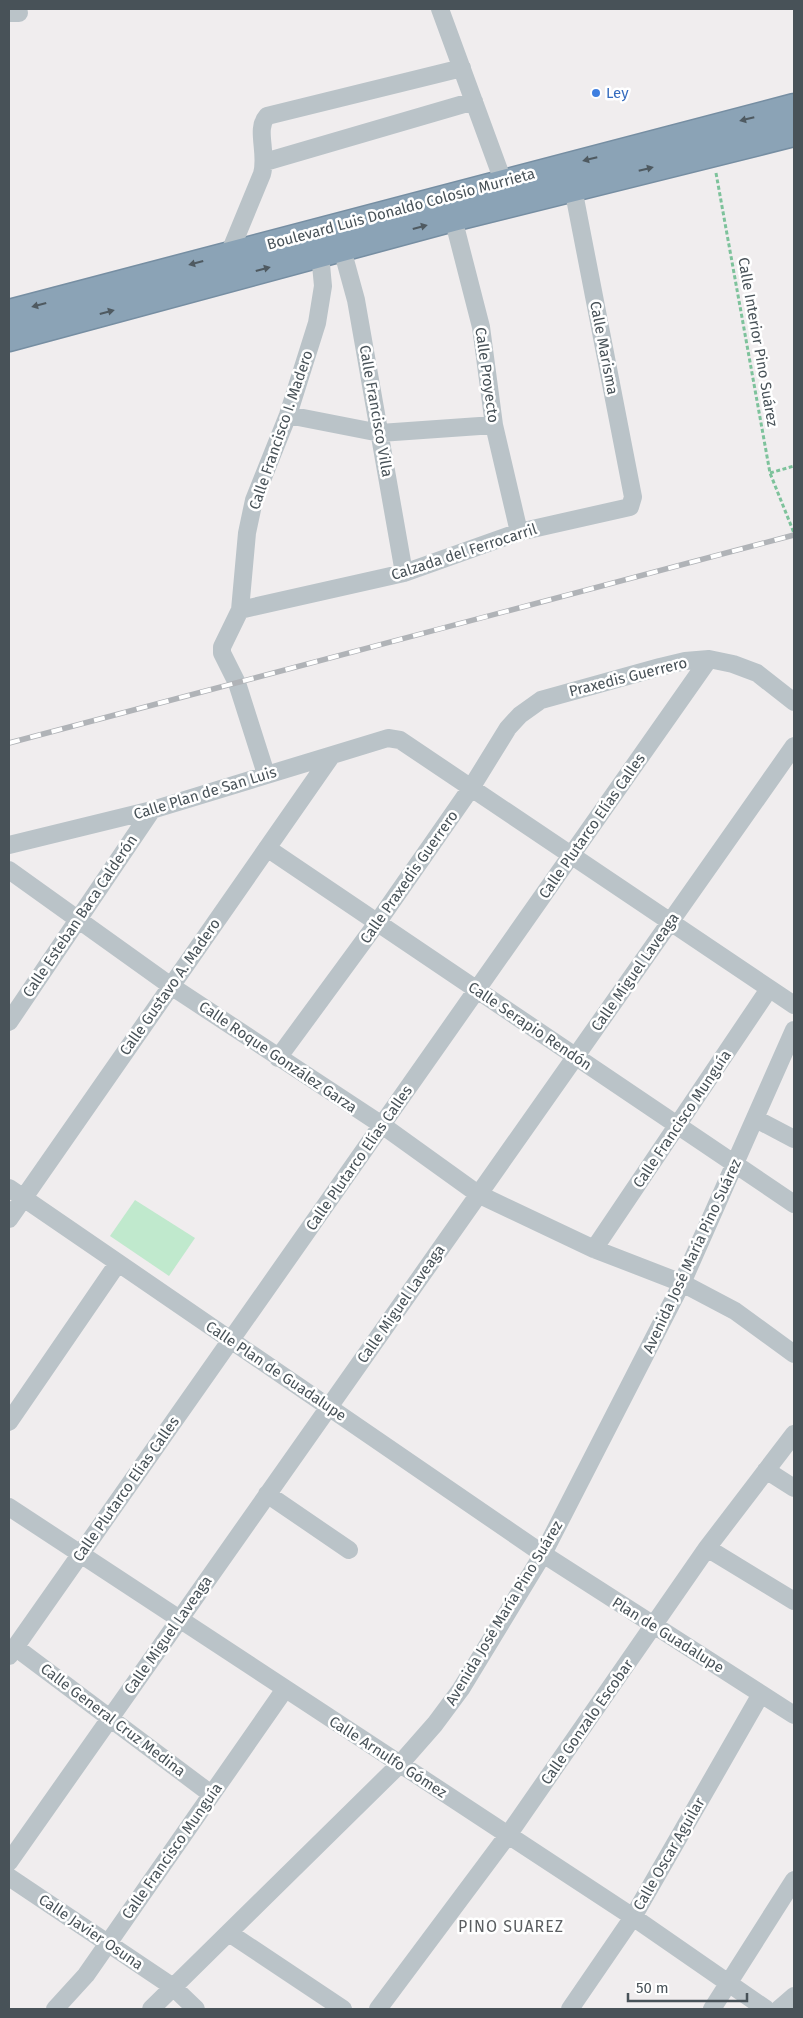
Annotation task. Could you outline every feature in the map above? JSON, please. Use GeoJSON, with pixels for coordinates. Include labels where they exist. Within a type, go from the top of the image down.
{"type":"FeatureCollection","features":[{"type":"Feature","properties":{"kind":"highway","name":"Boulevard Luis Donaldo Colosio Murrieta"},"geometry":{"type":"LineString","coordinates":[[9,313],[503,181],[794,107]]}},
{"type":"Feature","properties":{"kind":"highway","name":"Boulevard Luis Donaldo Colosio Murrieta"},"geometry":{"type":"LineString","coordinates":[[9,338],[453,218],[794,133]]}},
{"type":"Feature","properties":{"kind":"street"},"geometry":{"type":"LineString","coordinates":[[440,9],[503,181]]}},
{"type":"Feature","properties":{"kind":"street"},"geometry":{"type":"LineString","coordinates":[[229,254],[265,162],[260,130],[261,122],[267,116],[462,68]]}},
{"type":"Feature","properties":{"kind":"street"},"geometry":{"type":"LineString","coordinates":[[265,162],[474,101]]}},
{"type":"Feature","properties":{"kind":"street","name":"Calle Marisma"},"geometry":{"type":"LineString","coordinates":[[573,188],[633,497],[630,508]]}},
{"type":"Feature","properties":{"kind":"street","name":"Calle Proyecto"},"geometry":{"type":"LineString","coordinates":[[453,218],[481,327],[494,425],[519,532]]}},
{"type":"Feature","properties":{"kind":"street","name":"Calle Francisco I. Madero"},"geometry":{"type":"LineString","coordinates":[[266,774],[237,683],[222,653],[222,644],[240,610],[247,533],[254,500],[288,415],[321,305],[323,286],[331,252]]}},
{"type":"Feature","properties":{"kind":"street","name":"Calle Francisco Villa"},"geometry":{"type":"LineString","coordinates":[[331,252],[356,300],[404,574]]}},
{"type":"Feature","properties":{"kind":"street"},"geometry":{"type":"LineString","coordinates":[[288,415],[380,433],[494,425]]}},
{"type":"Feature","properties":{"kind":"street","name":"Calzada del Ferrocarril"},"geometry":{"type":"LineString","coordinates":[[240,610],[404,574],[519,532],[630,508]]}},
{"type":"Feature","properties":{"kind":"street","name":"Praxedis Guerrero"},"geometry":{"type":"LineString","coordinates":[[541,700],[668,665],[709,660],[733,664],[757,673],[794,702]]}},
{"type":"Feature","properties":{"kind":"street","name":"Calle Plutarco Elías Calles"},"geometry":{"type":"LineString","coordinates":[[12,1651],[709,660]]}},
{"type":"Feature","properties":{"kind":"street","name":"Calle Praxedis Guerrero"},"geometry":{"type":"LineString","coordinates":[[278,1058],[471,788],[508,728],[520,715],[541,700]]}},
{"type":"Feature","properties":{"kind":"street","name":"Calle Plan de San Luis"},"geometry":{"type":"LineString","coordinates":[[9,845],[152,810],[388,738],[400,740],[471,788]]}},
{"type":"Feature","properties":{"kind":"street","name":"Calle Miguel Laveaga"},"geometry":{"type":"LineString","coordinates":[[9,1862],[794,746]]}},
{"type":"Feature","properties":{"kind":"street","name":"Calle Gustavo A. Madero"},"geometry":{"type":"LineString","coordinates":[[9,1219],[332,755]]}},
{"type":"Feature","properties":{"kind":"street"},"geometry":{"type":"LineString","coordinates":[[471,788],[794,1005]]}},
{"type":"Feature","properties":{"kind":"street","name":"Calle Esteban Baca Calderón"},"geometry":{"type":"LineString","coordinates":[[10,1018],[152,810]]}},
{"type":"Feature","properties":{"kind":"street","name":"Calle Serapio Rendón"},"geometry":{"type":"LineString","coordinates":[[267,848],[794,1204]]}},
{"type":"Feature","properties":{"kind":"street","name":"Calle Roque González Garza"},"geometry":{"type":"LineString","coordinates":[[9,870],[171,986],[382,1126],[478,1194],[594,1249],[682,1283],[735,1311],[794,1354]]}},
{"type":"Feature","properties":{"kind":"street","name":"Calle Francisco Munguía"},"geometry":{"type":"LineString","coordinates":[[594,1249],[769,988]]}},
{"type":"Feature","properties":{"kind":"street","name":"Avenida José María Pino Suárez"},"geometry":{"type":"LineString","coordinates":[[151,2009],[400,1764],[435,1724],[460,1689],[543,1554],[682,1283],[736,1165],[794,1030]]}},
{"type":"Feature","properties":{"kind":"street"},"geometry":{"type":"LineString","coordinates":[[756,1119],[794,1139]]}},
{"type":"Feature","properties":{"kind":"street","name":"Calle Plan de Guadalupe"},"geometry":{"type":"LineString","coordinates":[[9,1188],[543,1554]]}},
{"type":"Feature","properties":{"kind":"street"},"geometry":{"type":"LineString","coordinates":[[9,1422],[118,1263]]}},
{"type":"Feature","properties":{"kind":"street","name":"Calle Gonzalo Escobar"},"geometry":{"type":"LineString","coordinates":[[378,2009],[508,1835],[707,1548],[794,1434]]}},
{"type":"Feature","properties":{"kind":"street"},"geometry":{"type":"LineString","coordinates":[[766,1470],[794,1488]]}},
{"type":"Feature","properties":{"kind":"street"},"geometry":{"type":"LineString","coordinates":[[267,1494],[348,1550]]}},
{"type":"Feature","properties":{"kind":"street","name":"Calle Arnulfo Gómez"},"geometry":{"type":"LineString","coordinates":[[9,1507],[633,1917],[766,2009]]}},
{"type":"Feature","properties":{"kind":"street"},"geometry":{"type":"LineString","coordinates":[[707,1548],[794,1601]]}},
{"type":"Feature","properties":{"kind":"street","name":"Plan de Guadalupe"},"geometry":{"type":"LineString","coordinates":[[543,1554],[654,1627],[794,1715]]}},
{"type":"Feature","properties":{"kind":"street","name":"Calle General Cruz Medina"},"geometry":{"type":"LineString","coordinates":[[12,1651],[110,1718],[211,1794]]}},
{"type":"Feature","properties":{"kind":"street","name":"Calle Francisco Munguía"},"geometry":{"type":"LineString","coordinates":[[55,2009],[86,1975],[285,1689]]}},
{"type":"Feature","properties":{"kind":"street","name":"Calle Oscar Aguilar"},"geometry":{"type":"LineString","coordinates":[[570,2009],[633,1917],[761,1694]]}},
{"type":"Feature","properties":{"kind":"street","name":"Calle Javier Osuna"},"geometry":{"type":"LineString","coordinates":[[9,1877],[173,1987],[196,2009]]}},
{"type":"Feature","properties":{"kind":"street"},"geometry":{"type":"LineString","coordinates":[[712,2009],[794,1880]]}},
{"type":"Feature","properties":{"kind":"street"},"geometry":{"type":"LineString","coordinates":[[229,1933],[343,2009]]}},
{"type":"Feature","properties":{"kind":"street"},"geometry":{"type":"LineString","coordinates":[[779,2009],[794,1996]]}},
{"type":"Feature","properties":{"kind":"path","name":"Calle Interior Pino Suárez"},"geometry":{"type":"LineString","coordinates":[[712,152],[770,473],[794,532]]}},
{"type":"Feature","properties":{"kind":"path"},"geometry":{"type":"LineString","coordinates":[[770,473],[794,466]]}},
{"type":"Feature","properties":{"kind":"green space"},"geometry":{"type":"Polygon","coordinates":[[[135,1200],[195,1238],[169,1276],[110,1236],[135,1200]]]}},
{"type":"Feature","properties":{"kind":"railway"},"geometry":{"type":"LineString","coordinates":[[9,743],[794,535]]}},
{"type":"Feature","properties":{"kind":"place","name":"Ley"},"geometry":{"type":"Point","coordinates":[596,93]}},
{"type":"Feature","properties":{"kind":"district","name":"PINO SUAREZ"},"geometry":{"type":"Point","coordinates":[511,1926]}}]}
